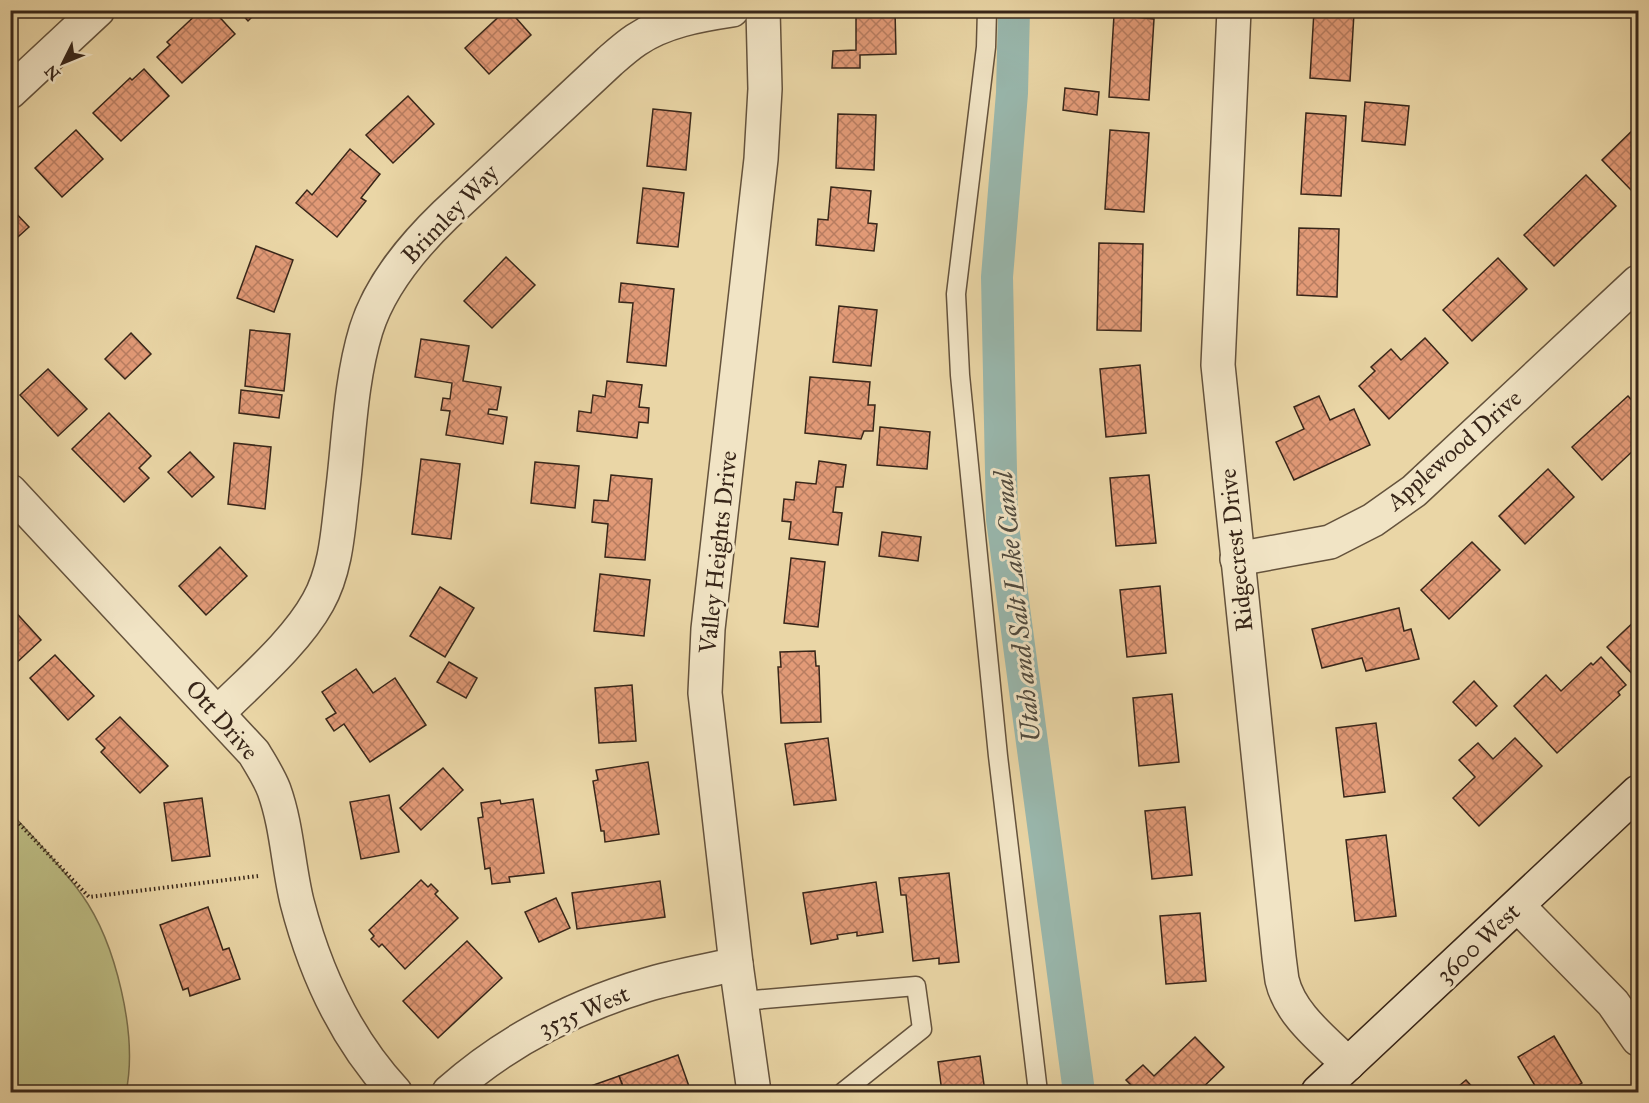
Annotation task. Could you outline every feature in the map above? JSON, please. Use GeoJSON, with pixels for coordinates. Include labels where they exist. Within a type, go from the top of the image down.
{"type":"FeatureCollection","features":[{"type":"Feature","properties":{"kind":"street"},"geometry":{"type":"LineString","coordinates":[[10,92],[98,10]]}},
{"type":"Feature","properties":{"kind":"street","name":"Brimley Way"},"geometry":{"type":"LineString","coordinates":[[218,713],[298,632],[319,601],[332,567],[339,529],[356,373],[366,328],[380,298],[399,267],[421,238],[445,214],[610,61],[637,39],[666,24],[732,10]]}},
{"type":"Feature","properties":{"kind":"street","name":"Valley Heights Drive"},"geometry":{"type":"LineString","coordinates":[[754,1092],[736,964],[705,693],[706,661],[761,159],[765,89],[763,10]]}},
{"type":"Feature","properties":{"kind":"street","name":"Ridgecrest Drive"},"geometry":{"type":"LineString","coordinates":[[1234,10],[1218,365],[1282,982],[1292,1005],[1348,1064]]}},
{"type":"Feature","properties":{"kind":"street","name":"Applewood Drive"},"geometry":{"type":"LineString","coordinates":[[1237,559],[1330,542],[1373,520],[1414,491],[1638,282]]}},
{"type":"Feature","properties":{"kind":"street","name":"Ott Drive"},"geometry":{"type":"LineString","coordinates":[[10,491],[254,753],[274,788],[284,823],[297,900],[312,953],[334,1006],[360,1047],[395,1092]]}},
{"type":"Feature","properties":{"kind":"street","name":"3600 West"},"geometry":{"type":"LineString","coordinates":[[1317,1092],[1638,792]]}},
{"type":"Feature","properties":{"kind":"street"},"geometry":{"type":"LineString","coordinates":[[1518,906],[1613,1003],[1638,1039]]}},
{"type":"Feature","properties":{"kind":"street","name":"3535 West"},"geometry":{"type":"LineString","coordinates":[[448,1092],[497,1054],[557,1018],[647,985],[736,964]]}},
{"type":"Feature","properties":{"kind":"lane"},"geometry":{"type":"LineString","coordinates":[[987,10],[986,47],[956,294],[960,375],[998,756],[1038,1092]]}},
{"type":"Feature","properties":{"kind":"lane"},"geometry":{"type":"LineString","coordinates":[[742,1001],[916,986],[921,1029],[843,1092]]}},
{"type":"Feature","properties":{"kind":"path"},"geometry":{"type":"LineString","coordinates":[[10,814],[89,897],[258,876]]}},
{"type":"Feature","properties":{"kind":"green space"},"geometry":{"type":"Polygon","coordinates":[[[10,812],[74,884],[94,915],[105,938],[114,963],[126,1017],[129,1069],[126,1092],[11,1092],[10,812]]]}},
{"type":"Feature","properties":{"kind":"building"},"geometry":{"type":"Polygon","coordinates":[[[201,10],[213,10],[235,34],[182,83],[157,57],[170,45],[167,42],[201,10]]]}},
{"type":"Feature","properties":{"kind":"building"},"geometry":{"type":"Polygon","coordinates":[[[238,10],[259,10],[248,21],[238,10]]]}},
{"type":"Feature","properties":{"kind":"building"},"geometry":{"type":"Polygon","coordinates":[[[506,10],[509,10],[531,35],[489,74],[465,48],[506,10]]]}},
{"type":"Feature","properties":{"kind":"building"},"geometry":{"type":"Polygon","coordinates":[[[856,10],[895,10],[896,54],[860,55],[860,68],[832,68],[833,51],[856,50],[856,10]]]}},
{"type":"Feature","properties":{"kind":"building"},"geometry":{"type":"Polygon","coordinates":[[[1314,11],[1354,13],[1350,81],[1310,78],[1314,11]]]}},
{"type":"Feature","properties":{"kind":"building"},"geometry":{"type":"Polygon","coordinates":[[[1114,15],[1154,19],[1149,100],[1109,97],[1114,15]]]}},
{"type":"Feature","properties":{"kind":"building"},"geometry":{"type":"Polygon","coordinates":[[[144,69],[169,96],[121,141],[93,113],[130,78],[132,80],[144,69]]]}},
{"type":"Feature","properties":{"kind":"building"},"geometry":{"type":"Polygon","coordinates":[[[1065,88],[1099,92],[1097,115],[1063,110],[1065,88]]]}},
{"type":"Feature","properties":{"kind":"building"},"geometry":{"type":"Polygon","coordinates":[[[408,96],[434,124],[393,163],[366,135],[408,96]]]}},
{"type":"Feature","properties":{"kind":"building"},"geometry":{"type":"Polygon","coordinates":[[[1365,102],[1409,106],[1405,145],[1362,141],[1365,102]]]}},
{"type":"Feature","properties":{"kind":"building"},"geometry":{"type":"Polygon","coordinates":[[[653,109],[691,113],[686,170],[647,166],[653,109]]]}},
{"type":"Feature","properties":{"kind":"building"},"geometry":{"type":"Polygon","coordinates":[[[1306,113],[1346,116],[1341,196],[1301,194],[1306,113]]]}},
{"type":"Feature","properties":{"kind":"building"},"geometry":{"type":"Polygon","coordinates":[[[838,114],[876,115],[874,170],[836,168],[838,114]]]}},
{"type":"Feature","properties":{"kind":"building"},"geometry":{"type":"Polygon","coordinates":[[[1638,125],[1638,185],[1632,191],[1602,160],[1638,125]]]}},
{"type":"Feature","properties":{"kind":"building"},"geometry":{"type":"Polygon","coordinates":[[[76,130],[103,159],[62,197],[35,168],[76,130]]]}},
{"type":"Feature","properties":{"kind":"building"},"geometry":{"type":"Polygon","coordinates":[[[1110,130],[1149,133],[1144,212],[1105,209],[1110,130]]]}},
{"type":"Feature","properties":{"kind":"building"},"geometry":{"type":"Polygon","coordinates":[[[350,149],[380,174],[361,198],[366,201],[337,237],[296,203],[307,190],[312,195],[350,149]]]}},
{"type":"Feature","properties":{"kind":"building"},"geometry":{"type":"Polygon","coordinates":[[[1586,175],[1616,206],[1554,266],[1524,235],[1586,175]]]}},
{"type":"Feature","properties":{"kind":"building"},"geometry":{"type":"Polygon","coordinates":[[[831,187],[871,191],[868,223],[877,224],[874,251],[816,245],[818,219],[828,220],[831,187]]]}},
{"type":"Feature","properties":{"kind":"building"},"geometry":{"type":"Polygon","coordinates":[[[643,188],[684,193],[678,247],[637,243],[643,188]]]}},
{"type":"Feature","properties":{"kind":"building"},"geometry":{"type":"Polygon","coordinates":[[[10,207],[29,227],[10,244],[10,207]]]}},
{"type":"Feature","properties":{"kind":"building"},"geometry":{"type":"Polygon","coordinates":[[[1299,228],[1339,229],[1337,297],[1297,295],[1299,228]]]}},
{"type":"Feature","properties":{"kind":"building"},"geometry":{"type":"Polygon","coordinates":[[[1099,243],[1143,244],[1141,331],[1097,330],[1099,243]]]}},
{"type":"Feature","properties":{"kind":"building"},"geometry":{"type":"Polygon","coordinates":[[[256,246],[293,260],[274,312],[237,298],[256,246]]]}},
{"type":"Feature","properties":{"kind":"building"},"geometry":{"type":"Polygon","coordinates":[[[506,257],[535,285],[492,328],[464,301],[506,257]]]}},
{"type":"Feature","properties":{"kind":"building"},"geometry":{"type":"Polygon","coordinates":[[[1498,258],[1527,289],[1472,341],[1443,310],[1498,258]]]}},
{"type":"Feature","properties":{"kind":"building"},"geometry":{"type":"Polygon","coordinates":[[[621,283],[674,289],[666,366],[627,362],[633,303],[619,302],[621,283]]]}},
{"type":"Feature","properties":{"kind":"building"},"geometry":{"type":"Polygon","coordinates":[[[839,306],[877,310],[871,366],[833,362],[839,306]]]}},
{"type":"Feature","properties":{"kind":"building"},"geometry":{"type":"Polygon","coordinates":[[[250,330],[290,334],[284,391],[245,386],[250,330]]]}},
{"type":"Feature","properties":{"kind":"building"},"geometry":{"type":"Polygon","coordinates":[[[131,333],[151,354],[125,379],[105,359],[131,333]]]}},
{"type":"Feature","properties":{"kind":"building"},"geometry":{"type":"Polygon","coordinates":[[[1425,338],[1448,363],[1389,419],[1359,386],[1375,371],[1371,367],[1391,349],[1401,360],[1425,338]]]}},
{"type":"Feature","properties":{"kind":"building"},"geometry":{"type":"Polygon","coordinates":[[[421,339],[469,346],[463,381],[501,387],[497,410],[489,409],[488,414],[507,417],[503,444],[446,435],[450,411],[441,410],[443,398],[450,399],[452,383],[415,377],[421,339]]]}},
{"type":"Feature","properties":{"kind":"building"},"geometry":{"type":"Polygon","coordinates":[[[1140,365],[1146,433],[1106,437],[1100,369],[1140,365]]]}},
{"type":"Feature","properties":{"kind":"building"},"geometry":{"type":"Polygon","coordinates":[[[48,369],[87,409],[58,436],[20,395],[48,369]]]}},
{"type":"Feature","properties":{"kind":"building"},"geometry":{"type":"Polygon","coordinates":[[[810,377],[870,382],[868,405],[875,405],[873,431],[864,431],[861,439],[805,433],[810,377]]]}},
{"type":"Feature","properties":{"kind":"building"},"geometry":{"type":"Polygon","coordinates":[[[607,381],[642,385],[639,407],[649,408],[648,423],[639,422],[637,438],[577,431],[579,411],[591,413],[593,395],[605,397],[607,381]]]}},
{"type":"Feature","properties":{"kind":"building"},"geometry":{"type":"Polygon","coordinates":[[[241,390],[282,395],[279,418],[239,413],[241,390]]]}},
{"type":"Feature","properties":{"kind":"building"},"geometry":{"type":"Polygon","coordinates":[[[1319,396],[1330,420],[1354,409],[1370,445],[1294,480],[1276,442],[1304,429],[1294,407],[1319,396]]]}},
{"type":"Feature","properties":{"kind":"building"},"geometry":{"type":"Polygon","coordinates":[[[1628,396],[1638,407],[1638,446],[1602,480],[1572,447],[1628,396]]]}},
{"type":"Feature","properties":{"kind":"building"},"geometry":{"type":"Polygon","coordinates":[[[109,413],[151,456],[139,468],[149,478],[124,502],[72,449],[109,413]]]}},
{"type":"Feature","properties":{"kind":"building"},"geometry":{"type":"Polygon","coordinates":[[[880,427],[930,432],[927,469],[877,465],[880,427]]]}},
{"type":"Feature","properties":{"kind":"building"},"geometry":{"type":"Polygon","coordinates":[[[234,443],[271,447],[265,509],[228,504],[234,443]]]}},
{"type":"Feature","properties":{"kind":"building"},"geometry":{"type":"Polygon","coordinates":[[[190,452],[214,477],[192,497],[168,472],[190,452]]]}},
{"type":"Feature","properties":{"kind":"building"},"geometry":{"type":"Polygon","coordinates":[[[421,459],[460,464],[451,539],[412,534],[421,459]]]}},
{"type":"Feature","properties":{"kind":"building"},"geometry":{"type":"Polygon","coordinates":[[[819,461],[846,465],[843,487],[836,487],[833,512],[842,513],[838,545],[789,539],[791,522],[782,521],[784,499],[794,500],[796,482],[816,484],[819,461]]]}},
{"type":"Feature","properties":{"kind":"building"},"geometry":{"type":"Polygon","coordinates":[[[535,462],[579,466],[575,508],[531,503],[535,462]]]}},
{"type":"Feature","properties":{"kind":"building"},"geometry":{"type":"Polygon","coordinates":[[[1548,469],[1574,497],[1525,544],[1499,516],[1548,469]]]}},
{"type":"Feature","properties":{"kind":"building"},"geometry":{"type":"Polygon","coordinates":[[[611,475],[652,479],[645,560],[605,557],[608,524],[592,522],[594,500],[608,501],[611,475]]]}},
{"type":"Feature","properties":{"kind":"building"},"geometry":{"type":"Polygon","coordinates":[[[1149,475],[1156,543],[1116,546],[1110,478],[1149,475]]]}},
{"type":"Feature","properties":{"kind":"building"},"geometry":{"type":"Polygon","coordinates":[[[882,532],[921,537],[918,561],[879,556],[882,532]]]}},
{"type":"Feature","properties":{"kind":"building"},"geometry":{"type":"Polygon","coordinates":[[[1472,542],[1500,570],[1449,619],[1421,590],[1472,542]]]}},
{"type":"Feature","properties":{"kind":"building"},"geometry":{"type":"Polygon","coordinates":[[[220,547],[247,576],[206,615],[179,586],[220,547]]]}},
{"type":"Feature","properties":{"kind":"building"},"geometry":{"type":"Polygon","coordinates":[[[791,558],[825,562],[818,627],[784,623],[791,558]]]}},
{"type":"Feature","properties":{"kind":"building"},"geometry":{"type":"Polygon","coordinates":[[[600,574],[650,580],[644,636],[594,631],[600,574]]]}},
{"type":"Feature","properties":{"kind":"building"},"geometry":{"type":"Polygon","coordinates":[[[1160,586],[1166,653],[1127,657],[1120,590],[1160,586]]]}},
{"type":"Feature","properties":{"kind":"building"},"geometry":{"type":"Polygon","coordinates":[[[440,587],[474,608],[445,657],[410,636],[440,587]]]}},
{"type":"Feature","properties":{"kind":"building"},"geometry":{"type":"Polygon","coordinates":[[[10,606],[41,640],[13,666],[10,663],[10,606]]]}},
{"type":"Feature","properties":{"kind":"building"},"geometry":{"type":"Polygon","coordinates":[[[1399,608],[1404,631],[1411,629],[1419,659],[1366,671],[1362,658],[1322,668],[1312,629],[1399,608]]]}},
{"type":"Feature","properties":{"kind":"building"},"geometry":{"type":"Polygon","coordinates":[[[1638,618],[1638,677],[1637,679],[1607,647],[1638,618]]]}},
{"type":"Feature","properties":{"kind":"building"},"geometry":{"type":"Polygon","coordinates":[[[815,651],[816,666],[819,666],[821,722],[781,723],[778,667],[781,667],[780,652],[815,651]]]}},
{"type":"Feature","properties":{"kind":"building"},"geometry":{"type":"Polygon","coordinates":[[[55,655],[94,696],[68,720],[30,678],[55,655]]]}},
{"type":"Feature","properties":{"kind":"building"},"geometry":{"type":"Polygon","coordinates":[[[1601,657],[1626,685],[1618,692],[1620,695],[1557,753],[1514,706],[1546,675],[1561,691],[1591,663],[1593,665],[1601,657]]]}},
{"type":"Feature","properties":{"kind":"building"},"geometry":{"type":"Polygon","coordinates":[[[449,662],[477,678],[466,698],[437,682],[449,662]]]}},
{"type":"Feature","properties":{"kind":"building"},"geometry":{"type":"Polygon","coordinates":[[[356,669],[373,693],[395,678],[426,725],[370,762],[344,724],[334,731],[326,719],[336,713],[322,692],[356,669]]]}},
{"type":"Feature","properties":{"kind":"building"},"geometry":{"type":"Polygon","coordinates":[[[1474,681],[1497,706],[1476,726],[1453,702],[1474,681]]]}},
{"type":"Feature","properties":{"kind":"building"},"geometry":{"type":"Polygon","coordinates":[[[632,685],[636,741],[599,743],[595,688],[632,685]]]}},
{"type":"Feature","properties":{"kind":"building"},"geometry":{"type":"Polygon","coordinates":[[[1172,694],[1179,762],[1139,766],[1133,698],[1172,694]]]}},
{"type":"Feature","properties":{"kind":"building"},"geometry":{"type":"Polygon","coordinates":[[[120,717],[168,766],[140,793],[101,752],[105,748],[96,739],[120,717]]]}},
{"type":"Feature","properties":{"kind":"building"},"geometry":{"type":"Polygon","coordinates":[[[1376,723],[1385,792],[1344,797],[1336,728],[1376,723]]]}},
{"type":"Feature","properties":{"kind":"building"},"geometry":{"type":"Polygon","coordinates":[[[828,738],[836,800],[794,805],[785,744],[828,738]]]}},
{"type":"Feature","properties":{"kind":"building"},"geometry":{"type":"Polygon","coordinates":[[[1515,738],[1542,766],[1479,826],[1453,798],[1475,777],[1459,760],[1478,743],[1493,759],[1515,738]]]}},
{"type":"Feature","properties":{"kind":"building"},"geometry":{"type":"Polygon","coordinates":[[[648,762],[659,834],[605,842],[604,831],[601,831],[593,781],[598,780],[596,770],[648,762]]]}},
{"type":"Feature","properties":{"kind":"building"},"geometry":{"type":"Polygon","coordinates":[[[443,768],[463,790],[421,830],[400,808],[443,768]]]}},
{"type":"Feature","properties":{"kind":"building"},"geometry":{"type":"Polygon","coordinates":[[[389,795],[399,852],[361,859],[350,802],[389,795]]]}},
{"type":"Feature","properties":{"kind":"building"},"geometry":{"type":"Polygon","coordinates":[[[202,798],[210,856],[172,861],[164,803],[202,798]]]}},
{"type":"Feature","properties":{"kind":"building"},"geometry":{"type":"Polygon","coordinates":[[[533,799],[544,873],[509,877],[510,882],[492,884],[490,868],[485,869],[478,818],[483,817],[481,803],[500,800],[501,804],[533,799]]]}},
{"type":"Feature","properties":{"kind":"building"},"geometry":{"type":"Polygon","coordinates":[[[1185,807],[1192,875],[1152,879],[1145,811],[1185,807]]]}},
{"type":"Feature","properties":{"kind":"building"},"geometry":{"type":"Polygon","coordinates":[[[1386,835],[1396,916],[1355,921],[1346,840],[1386,835]]]}},
{"type":"Feature","properties":{"kind":"building"},"geometry":{"type":"Polygon","coordinates":[[[949,873],[959,962],[939,964],[939,958],[913,961],[906,895],[901,895],[899,878],[949,873]]]}},
{"type":"Feature","properties":{"kind":"building"},"geometry":{"type":"Polygon","coordinates":[[[421,880],[428,887],[431,884],[438,891],[435,894],[458,918],[405,969],[382,944],[379,947],[371,939],[374,936],[369,930],[421,880]]]}},
{"type":"Feature","properties":{"kind":"building"},"geometry":{"type":"Polygon","coordinates":[[[660,881],[665,917],[577,929],[572,893],[660,881]]]}},
{"type":"Feature","properties":{"kind":"building"},"geometry":{"type":"Polygon","coordinates":[[[876,882],[883,932],[857,936],[857,932],[837,935],[838,939],[811,944],[803,893],[876,882]]]}},
{"type":"Feature","properties":{"kind":"building"},"geometry":{"type":"Polygon","coordinates":[[[556,898],[570,928],[539,942],[525,912],[556,898]]]}},
{"type":"Feature","properties":{"kind":"building"},"geometry":{"type":"Polygon","coordinates":[[[208,907],[223,950],[229,948],[240,979],[190,996],[188,988],[183,990],[160,925],[208,907]]]}},
{"type":"Feature","properties":{"kind":"building"},"geometry":{"type":"Polygon","coordinates":[[[1200,913],[1206,981],[1166,984],[1160,916],[1200,913]]]}},
{"type":"Feature","properties":{"kind":"building"},"geometry":{"type":"Polygon","coordinates":[[[467,941],[502,978],[438,1038],[403,1001],[467,941]]]}},
{"type":"Feature","properties":{"kind":"building"},"geometry":{"type":"Polygon","coordinates":[[[1554,1036],[1582,1083],[1579,1085],[1583,1092],[1531,1092],[1537,1089],[1518,1057],[1554,1036]]]}},
{"type":"Feature","properties":{"kind":"building"},"geometry":{"type":"Polygon","coordinates":[[[1195,1037],[1224,1067],[1198,1092],[1138,1092],[1126,1080],[1143,1065],[1154,1076],[1195,1037]]]}},
{"type":"Feature","properties":{"kind":"building"},"geometry":{"type":"Polygon","coordinates":[[[678,1055],[691,1092],[625,1092],[619,1076],[678,1055]]]}},
{"type":"Feature","properties":{"kind":"building"},"geometry":{"type":"Polygon","coordinates":[[[980,1056],[985,1092],[942,1092],[938,1062],[980,1056]]]}},
{"type":"Feature","properties":{"kind":"building"},"geometry":{"type":"Polygon","coordinates":[[[619,1076],[625,1092],[574,1092],[619,1076]]]}},
{"type":"Feature","properties":{"kind":"building"},"geometry":{"type":"Polygon","coordinates":[[[1466,1080],[1477,1092],[1452,1092],[1466,1080]]]}},
{"type":"Feature","properties":{"kind":"waterway","name":"Utah and Salt Lake Canal"},"geometry":{"type":"LineString","coordinates":[[1014,10],[1012,93],[997,277],[1002,519],[1079,1092]]}}]}
